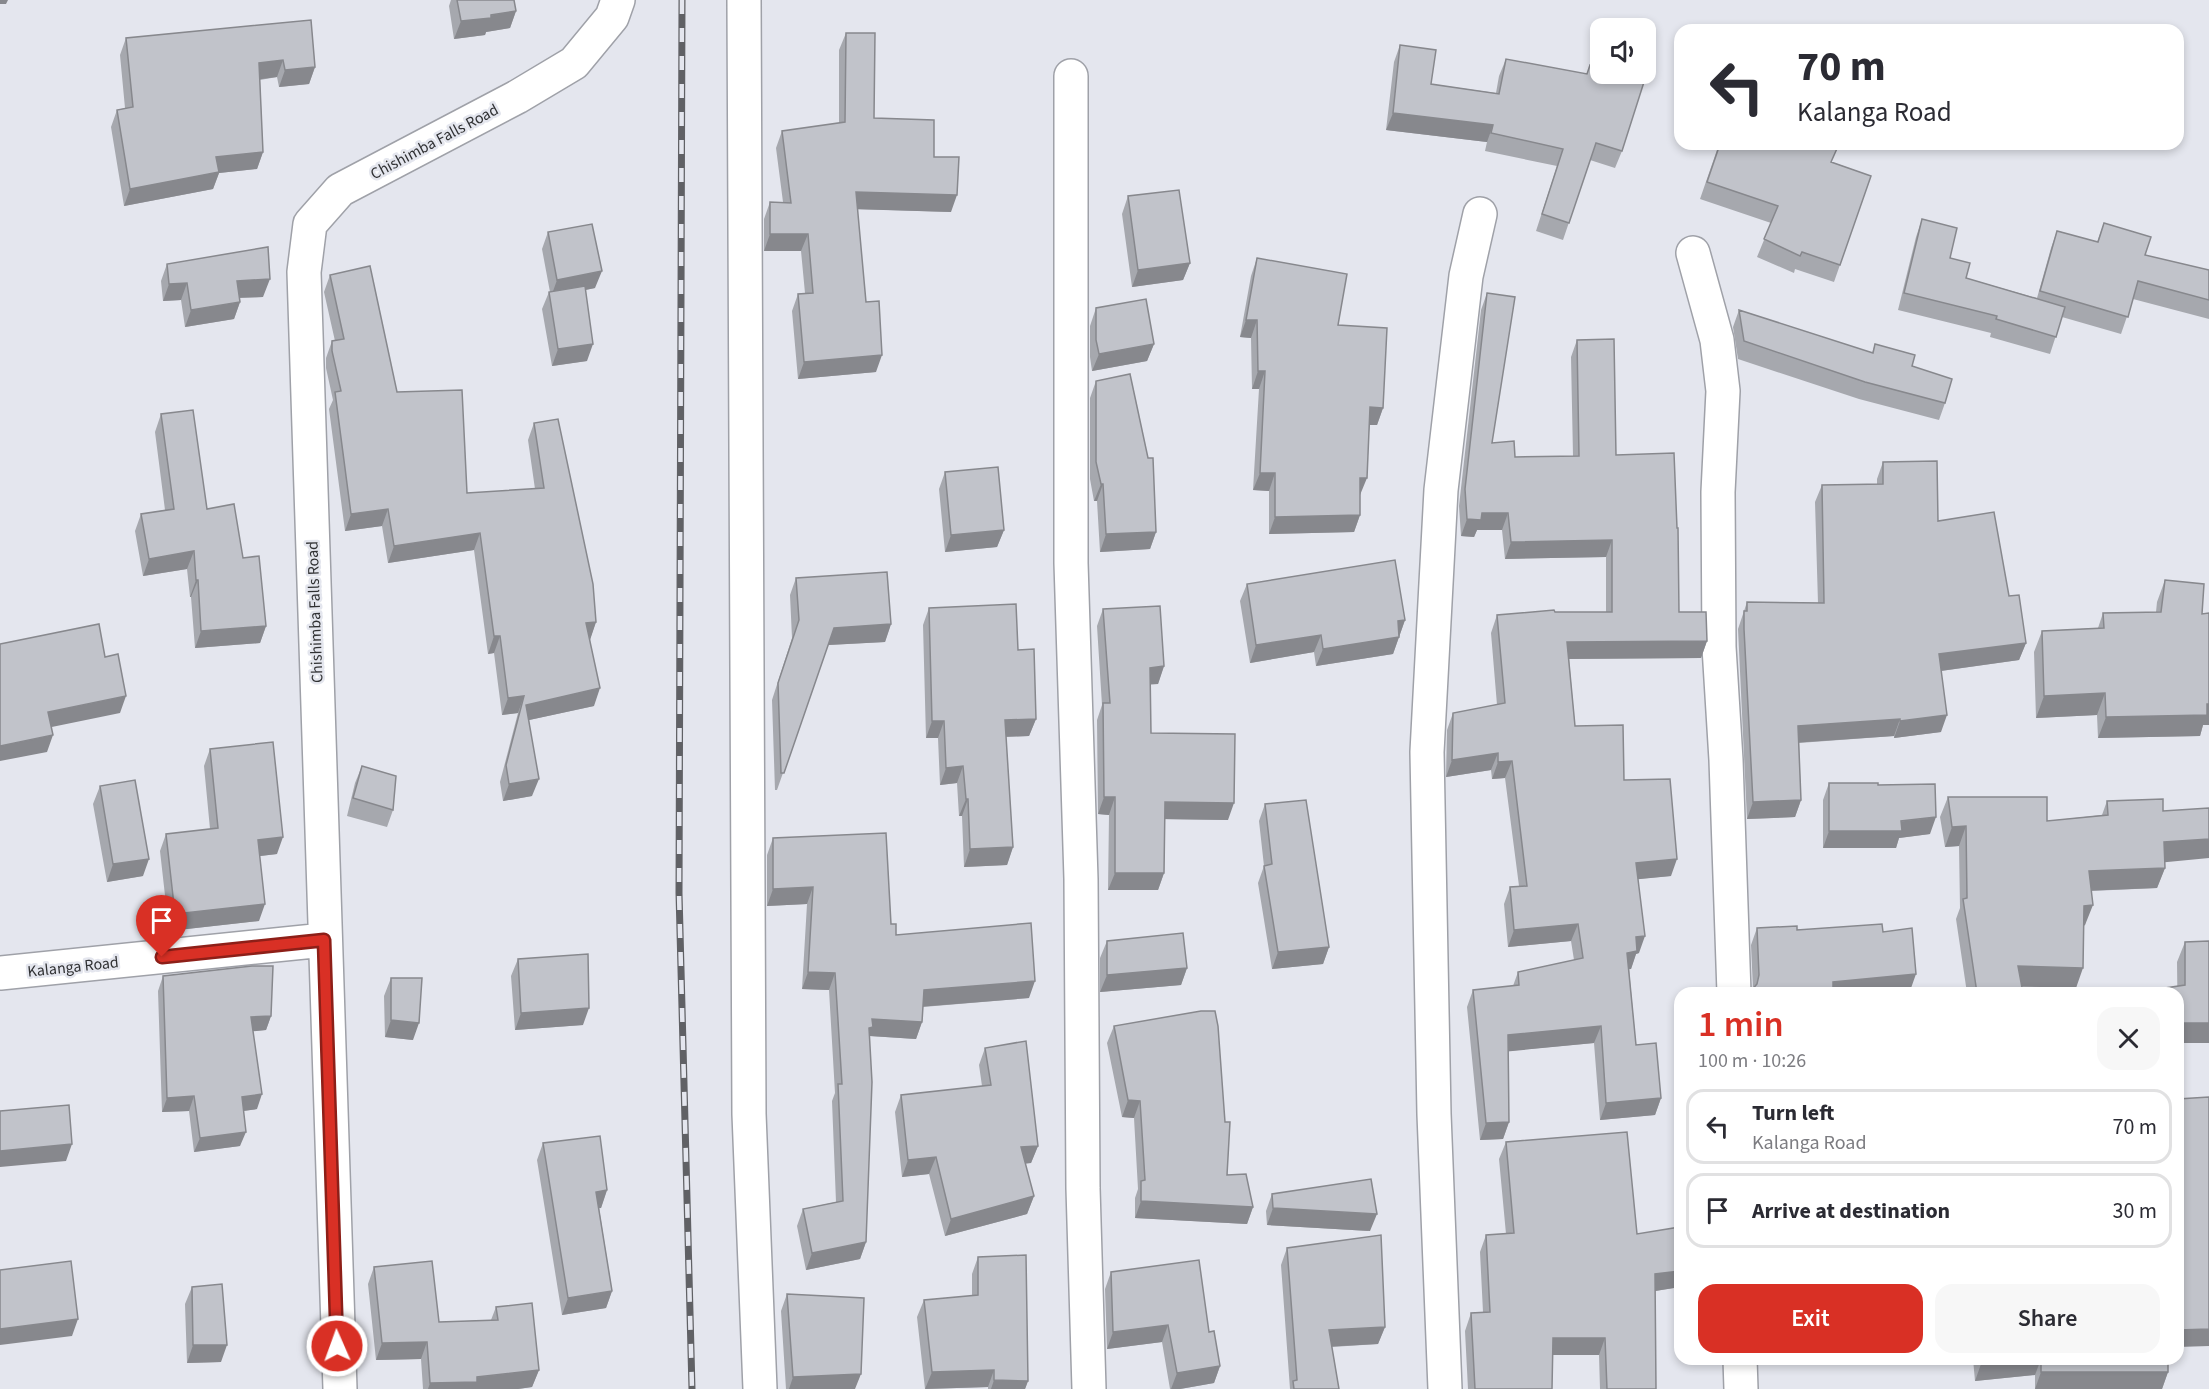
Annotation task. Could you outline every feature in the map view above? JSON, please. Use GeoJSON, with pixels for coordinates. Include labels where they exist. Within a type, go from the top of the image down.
{"type":"FeatureCollection","features":[{"type":"Feature","properties":{"kind":"street","name":"Chishimba Falls Road"},"geometry":{"type":"LineString","coordinates":[[339,1389],[304,273],[310,224],[340,190],[517,97],[574,63],[612,17],[618,0]]}},
{"type":"Feature","properties":{"kind":"street"},"geometry":{"type":"LineString","coordinates":[[744,0],[748,1102],[760,1389]]}},
{"type":"Feature","properties":{"kind":"street"},"geometry":{"type":"LineString","coordinates":[[1071,76],[1071,563],[1081,879],[1083,1188],[1089,1389]]}},
{"type":"Feature","properties":{"kind":"street"},"geometry":{"type":"LineString","coordinates":[[1445,1389],[1434,1114],[1427,752],[1441,490],[1466,276],[1480,214]]}},
{"type":"Feature","properties":{"kind":"street"},"geometry":{"type":"LineString","coordinates":[[1693,253],[1717,340],[1723,391],[1718,492],[1719,647],[1726,760],[1734,987]]}},
{"type":"Feature","properties":{"kind":"street","name":"Kalanga Road"},"geometry":{"type":"LineString","coordinates":[[0,973],[324,940]]}},
{"type":"Feature","properties":{"kind":"street"},"geometry":{"type":"LineString","coordinates":[[1740,1365],[1741,1389]]}},
{"type":"Feature","properties":{"kind":"building"},"geometry":{"type":"Polygon","coordinates":[[[457,0],[514,0],[516,11],[491,15],[491,18],[461,21],[457,0]]]}},
{"type":"Feature","properties":{"kind":"building"},"geometry":{"type":"Polygon","coordinates":[[[311,20],[315,67],[285,70],[283,60],[259,63],[263,152],[216,157],[219,172],[130,189],[117,110],[133,107],[126,38],[311,20]]]}},
{"type":"Feature","properties":{"kind":"building"},"geometry":{"type":"Polygon","coordinates":[[[846,33],[875,33],[874,118],[934,120],[934,157],[959,157],[957,195],[856,192],[866,302],[879,301],[882,355],[804,362],[798,294],[813,293],[808,234],[770,234],[770,202],[791,203],[782,131],[845,122],[846,33]]]}},
{"type":"Feature","properties":{"kind":"building"},"geometry":{"type":"Polygon","coordinates":[[[1400,45],[1436,50],[1431,84],[1499,94],[1506,59],[1587,74],[1590,65],[1590,84],[1643,84],[1622,151],[1596,143],[1569,223],[1542,214],[1563,149],[1491,133],[1493,125],[1393,113],[1400,45]]]}},
{"type":"Feature","properties":{"kind":"building"},"geometry":{"type":"Polygon","coordinates":[[[1718,150],[1836,150],[1831,162],[1871,176],[1840,265],[1802,252],[1800,256],[1764,239],[1778,206],[1707,182],[1718,150]]]}},
{"type":"Feature","properties":{"kind":"building"},"geometry":{"type":"Polygon","coordinates":[[[1179,190],[1190,263],[1138,270],[1128,196],[1179,190]]]}},
{"type":"Feature","properties":{"kind":"building"},"geometry":{"type":"Polygon","coordinates":[[[1922,219],[1957,228],[1950,258],[1970,263],[1966,278],[2065,307],[2056,337],[1996,319],[1997,316],[1904,293],[1922,219]]]}},
{"type":"Feature","properties":{"kind":"building"},"geometry":{"type":"Polygon","coordinates":[[[2104,223],[2151,237],[2145,255],[2209,270],[2209,300],[2138,281],[2128,317],[2040,291],[2057,231],[2098,242],[2104,223]]]}},
{"type":"Feature","properties":{"kind":"building"},"geometry":{"type":"Polygon","coordinates":[[[592,224],[602,271],[557,280],[548,232],[592,224]]]}},
{"type":"Feature","properties":{"kind":"building"},"geometry":{"type":"Polygon","coordinates":[[[268,247],[270,279],[237,281],[240,302],[191,310],[187,283],[169,284],[167,264],[268,247]]]}},
{"type":"Feature","properties":{"kind":"building"},"geometry":{"type":"Polygon","coordinates":[[[1257,258],[1347,274],[1338,325],[1387,328],[1383,408],[1370,407],[1367,478],[1360,478],[1360,515],[1275,517],[1275,473],[1260,473],[1265,371],[1258,371],[1257,320],[1246,320],[1257,258]]]}},
{"type":"Feature","properties":{"kind":"building"},"geometry":{"type":"Polygon","coordinates":[[[370,266],[397,392],[462,390],[467,493],[544,488],[534,423],[558,419],[593,584],[596,622],[586,623],[600,688],[526,705],[539,779],[509,784],[506,765],[524,696],[508,698],[500,636],[494,636],[480,533],[394,546],[388,509],[351,514],[335,392],[341,391],[332,351],[332,341],[344,339],[330,275],[370,266]]]}},
{"type":"Feature","properties":{"kind":"building"},"geometry":{"type":"Polygon","coordinates":[[[585,286],[593,344],[558,349],[549,292],[585,286]]]}},
{"type":"Feature","properties":{"kind":"building"},"geometry":{"type":"Polygon","coordinates":[[[1487,293],[1515,297],[1492,443],[1514,441],[1515,457],[1579,456],[1577,340],[1614,339],[1616,455],[1674,453],[1679,612],[1706,612],[1707,641],[1567,642],[1575,726],[1623,725],[1624,780],[1670,779],[1677,859],[1636,863],[1645,936],[1636,937],[1637,951],[1627,953],[1636,1045],[1656,1043],[1661,1098],[1606,1103],[1601,1026],[1508,1035],[1509,1122],[1486,1123],[1473,990],[1519,985],[1518,972],[1583,958],[1578,924],[1514,930],[1510,887],[1527,886],[1512,761],[1498,762],[1498,753],[1452,760],[1453,713],[1505,703],[1497,615],[1554,610],[1555,612],[1612,612],[1612,540],[1511,542],[1508,513],[1482,513],[1481,520],[1467,519],[1465,489],[1487,293]]]}},
{"type":"Feature","properties":{"kind":"building"},"geometry":{"type":"Polygon","coordinates":[[[1146,299],[1154,344],[1099,354],[1096,340],[1096,308],[1146,299]]]}},
{"type":"Feature","properties":{"kind":"building"},"geometry":{"type":"Polygon","coordinates":[[[1739,310],[1873,353],[1875,344],[1915,355],[1912,366],[1952,379],[1945,403],[1865,382],[1744,341],[1739,310]]]}},
{"type":"Feature","properties":{"kind":"building"},"geometry":{"type":"Polygon","coordinates":[[[1130,374],[1148,458],[1153,458],[1156,532],[1106,534],[1103,484],[1101,484],[1096,462],[1096,381],[1130,374]]]}},
{"type":"Feature","properties":{"kind":"building"},"geometry":{"type":"Polygon","coordinates":[[[193,410],[207,509],[234,504],[243,558],[259,556],[266,626],[201,631],[194,551],[149,559],[141,514],[174,509],[161,414],[193,410]]]}},
{"type":"Feature","properties":{"kind":"building"},"geometry":{"type":"Polygon","coordinates":[[[1937,461],[1938,521],[1994,512],[2009,596],[2019,595],[2026,643],[1939,654],[1947,715],[1900,721],[1900,719],[1798,726],[1801,800],[1753,802],[1744,629],[1744,611],[1747,611],[1747,602],[1824,603],[1822,485],[1883,484],[1883,462],[1937,461]]]}},
{"type":"Feature","properties":{"kind":"building"},"geometry":{"type":"Polygon","coordinates":[[[998,467],[1004,530],[951,535],[945,472],[998,467]]]}},
{"type":"Feature","properties":{"kind":"building"},"geometry":{"type":"Polygon","coordinates":[[[1395,560],[1405,620],[1398,621],[1399,637],[1323,649],[1321,635],[1256,645],[1247,584],[1395,560]]]}},
{"type":"Feature","properties":{"kind":"building"},"geometry":{"type":"Polygon","coordinates":[[[887,572],[891,624],[834,628],[784,773],[781,773],[778,683],[799,620],[796,578],[887,572]]]}},
{"type":"Feature","properties":{"kind":"building"},"geometry":{"type":"Polygon","coordinates":[[[2165,580],[2204,584],[2202,614],[2209,613],[2207,715],[2106,717],[2105,693],[2044,696],[2042,631],[2104,628],[2103,613],[2161,612],[2165,580]]]}},
{"type":"Feature","properties":{"kind":"building"},"geometry":{"type":"Polygon","coordinates":[[[1016,604],[1018,650],[1034,649],[1036,719],[1005,720],[1013,847],[970,849],[968,799],[966,799],[963,766],[946,768],[944,721],[932,721],[929,608],[1016,604]]]}},
{"type":"Feature","properties":{"kind":"building"},"geometry":{"type":"Polygon","coordinates":[[[1160,606],[1164,666],[1150,668],[1151,733],[1235,734],[1234,803],[1165,802],[1164,873],[1115,873],[1115,797],[1104,797],[1103,703],[1110,703],[1103,609],[1160,606]]]}},
{"type":"Feature","properties":{"kind":"building"},"geometry":{"type":"Polygon","coordinates":[[[99,624],[105,657],[118,654],[126,696],[48,712],[53,735],[0,746],[0,644],[99,624]]]}},
{"type":"Feature","properties":{"kind":"building"},"geometry":{"type":"Polygon","coordinates":[[[273,742],[283,837],[258,840],[265,904],[175,914],[166,834],[218,828],[210,749],[273,742]]]}},
{"type":"Feature","properties":{"kind":"building"},"geometry":{"type":"Polygon","coordinates":[[[362,766],[396,776],[393,810],[353,798],[362,766]]]}},
{"type":"Feature","properties":{"kind":"building"},"geometry":{"type":"Polygon","coordinates":[[[135,780],[149,859],[113,864],[100,786],[135,780]]]}},
{"type":"Feature","properties":{"kind":"building"},"geometry":{"type":"Polygon","coordinates":[[[1829,783],[1935,784],[1936,817],[1901,821],[1902,831],[1829,831],[1829,783]]]}},
{"type":"Feature","properties":{"kind":"building"},"geometry":{"type":"Polygon","coordinates":[[[1948,797],[2047,797],[2047,821],[2108,815],[2107,801],[2163,799],[2163,811],[2209,808],[2209,839],[2164,842],[2165,868],[2089,871],[2093,905],[2084,906],[2083,968],[2018,966],[2022,987],[1976,987],[1963,899],[1967,898],[1966,826],[1952,827],[1948,797]]]}},
{"type":"Feature","properties":{"kind":"building"},"geometry":{"type":"Polygon","coordinates":[[[1306,800],[1329,947],[1278,952],[1264,866],[1272,864],[1265,804],[1306,800]]]}},
{"type":"Feature","properties":{"kind":"building"},"geometry":{"type":"Polygon","coordinates":[[[886,833],[891,924],[896,924],[896,935],[1031,923],[1035,981],[924,990],[922,1022],[872,1019],[873,1027],[869,1028],[872,1082],[866,1242],[812,1253],[803,1209],[843,1201],[838,1084],[842,1084],[835,973],[808,972],[813,887],[773,889],[773,838],[886,833]]]}},
{"type":"Feature","properties":{"kind":"building"},"geometry":{"type":"Polygon","coordinates":[[[1882,924],[1883,932],[1912,928],[1916,974],[1833,982],[1833,987],[1754,987],[1759,975],[1757,928],[1797,926],[1797,930],[1882,924]]]}},
{"type":"Feature","properties":{"kind":"building"},"geometry":{"type":"Polygon","coordinates":[[[1183,933],[1187,968],[1107,975],[1107,941],[1183,933]]]}},
{"type":"Feature","properties":{"kind":"building"},"geometry":{"type":"Polygon","coordinates":[[[2209,941],[2209,1023],[2184,1023],[2184,987],[2172,987],[2185,985],[2185,942],[2209,941]]]}},
{"type":"Feature","properties":{"kind":"building"},"geometry":{"type":"Polygon","coordinates":[[[588,954],[589,1008],[521,1013],[518,959],[588,954]]]}},
{"type":"Feature","properties":{"kind":"building"},"geometry":{"type":"Polygon","coordinates":[[[252,966],[273,966],[271,1016],[251,1017],[262,1094],[242,1097],[246,1132],[200,1138],[194,1096],[167,1098],[163,976],[252,966]]]}},
{"type":"Feature","properties":{"kind":"building"},"geometry":{"type":"Polygon","coordinates":[[[391,978],[422,978],[419,1023],[391,1020],[391,978]]]}},
{"type":"Feature","properties":{"kind":"building"},"geometry":{"type":"Polygon","coordinates":[[[1201,1011],[1215,1011],[1218,1026],[1225,1122],[1230,1122],[1227,1175],[1246,1174],[1253,1207],[1141,1201],[1141,1181],[1145,1180],[1140,1101],[1128,1100],[1114,1026],[1201,1011]]]}},
{"type":"Feature","properties":{"kind":"building"},"geometry":{"type":"Polygon","coordinates":[[[1026,1041],[1038,1146],[1021,1147],[1034,1196],[951,1219],[936,1157],[908,1160],[901,1095],[991,1085],[985,1048],[1026,1041]]]}},
{"type":"Feature","properties":{"kind":"building"},"geometry":{"type":"Polygon","coordinates":[[[2209,1097],[2209,1329],[2184,1330],[2184,1099],[2209,1097]]]}},
{"type":"Feature","properties":{"kind":"building"},"geometry":{"type":"Polygon","coordinates":[[[69,1105],[72,1144],[0,1151],[0,1111],[69,1105]]]}},
{"type":"Feature","properties":{"kind":"building"},"geometry":{"type":"Polygon","coordinates":[[[1627,1132],[1637,1234],[1674,1228],[1674,1272],[1655,1274],[1656,1389],[1607,1389],[1605,1338],[1553,1338],[1552,1389],[1475,1389],[1471,1313],[1490,1312],[1486,1235],[1514,1233],[1506,1142],[1627,1132]]]}},
{"type":"Feature","properties":{"kind":"building"},"geometry":{"type":"Polygon","coordinates":[[[600,1136],[607,1190],[596,1192],[612,1291],[568,1298],[543,1143],[600,1136]]]}},
{"type":"Feature","properties":{"kind":"building"},"geometry":{"type":"Polygon","coordinates":[[[1371,1179],[1377,1214],[1273,1208],[1272,1194],[1371,1179]]]}},
{"type":"Feature","properties":{"kind":"building"},"geometry":{"type":"Polygon","coordinates":[[[1381,1235],[1385,1327],[1329,1330],[1339,1389],[1294,1389],[1293,1381],[1297,1380],[1287,1248],[1381,1235]]]}},
{"type":"Feature","properties":{"kind":"building"},"geometry":{"type":"Polygon","coordinates":[[[1026,1255],[1028,1381],[994,1380],[994,1370],[932,1372],[924,1300],[978,1295],[978,1257],[1026,1255]]]}},
{"type":"Feature","properties":{"kind":"building"},"geometry":{"type":"Polygon","coordinates":[[[1199,1260],[1209,1332],[1214,1331],[1220,1366],[1177,1373],[1168,1325],[1113,1332],[1111,1272],[1199,1260]]]}},
{"type":"Feature","properties":{"kind":"building"},"geometry":{"type":"Polygon","coordinates":[[[71,1261],[78,1319],[0,1329],[0,1270],[71,1261]]]}},
{"type":"Feature","properties":{"kind":"building"},"geometry":{"type":"Polygon","coordinates":[[[432,1261],[439,1322],[498,1320],[496,1307],[532,1303],[539,1370],[477,1377],[477,1382],[430,1383],[427,1342],[382,1343],[374,1267],[432,1261]]]}},
{"type":"Feature","properties":{"kind":"building"},"geometry":{"type":"Polygon","coordinates":[[[222,1284],[227,1345],[193,1345],[192,1287],[222,1284]]]}},
{"type":"Feature","properties":{"kind":"building"},"geometry":{"type":"Polygon","coordinates":[[[787,1294],[864,1298],[861,1374],[793,1377],[787,1294]]]}},
{"type":"Feature","properties":{"kind":"building"},"geometry":{"type":"Polygon","coordinates":[[[2041,1365],[2168,1365],[2168,1372],[2041,1372],[2041,1365]]]}},
{"type":"Feature","properties":{"kind":"railway"},"geometry":{"type":"LineString","coordinates":[[682,0],[679,893],[692,1389]]}},
{"type":"Feature","properties":{"kind":"route"},"geometry":{"type":"LineString","coordinates":[[162,957],[324,940],[337,1346]]}}]}
